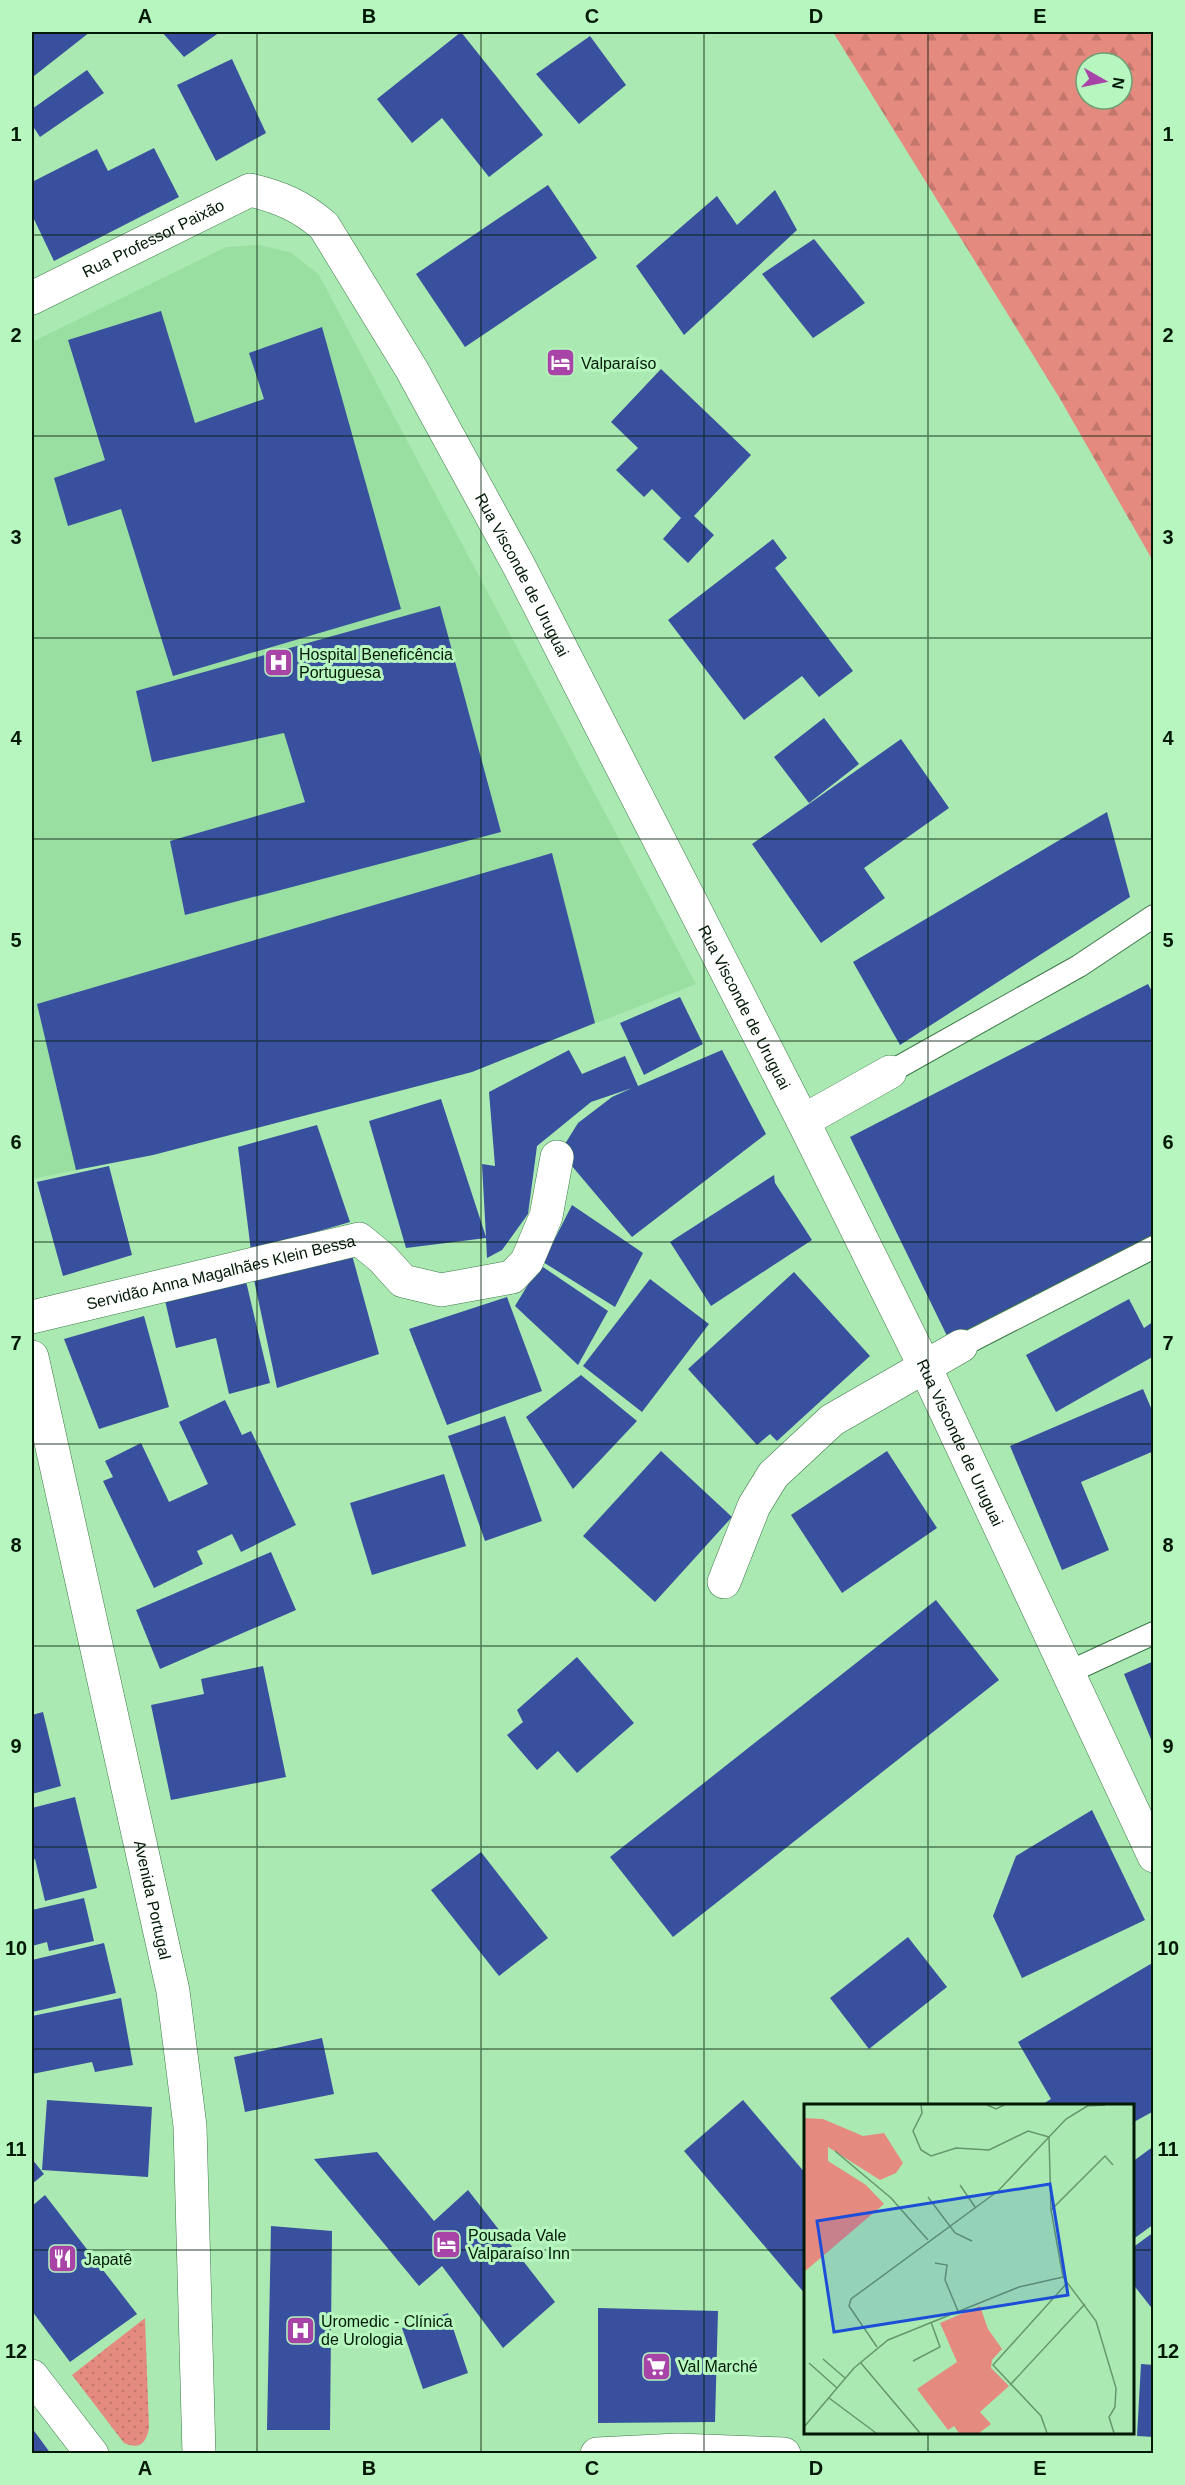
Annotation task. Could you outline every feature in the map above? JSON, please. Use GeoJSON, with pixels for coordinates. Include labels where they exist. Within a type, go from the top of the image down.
{"type":"FeatureCollection","features":[{"type":"Feature","properties":{"kind":"street","name":"Rua Professor Paixão"},"geometry":{"type":"LineString","coordinates":[[32,298],[250,190],[276,196]]}},
{"type":"Feature","properties":{"kind":"street","name":"Rua Visconde de Uruguai"},"geometry":{"type":"LineString","coordinates":[[276,196],[303,208],[324,226],[412,370],[529,586],[803,1121],[924,1365],[1154,1856]]}},
{"type":"Feature","properties":{"kind":"street"},"geometry":{"type":"LineString","coordinates":[[803,1121],[890,1072]]}},
{"type":"Feature","properties":{"kind":"street","name":"Servidão Anna Magalhães Klein Bessa"},"geometry":{"type":"LineString","coordinates":[[32,1317],[359,1239],[382,1258],[403,1281],[441,1290],[512,1277],[527,1261],[546,1216],[557,1157]]}},
{"type":"Feature","properties":{"kind":"street"},"geometry":{"type":"LineString","coordinates":[[724,1582],[754,1506],[773,1475],[832,1420],[924,1365],[961,1346]]}},
{"type":"Feature","properties":{"kind":"street","name":"Avenida Portugal"},"geometry":{"type":"LineString","coordinates":[[32,1357],[173,1991],[190,2126],[198,2454]]}},
{"type":"Feature","properties":{"kind":"street"},"geometry":{"type":"LineString","coordinates":[[32,2376],[92,2454]]}},
{"type":"Feature","properties":{"kind":"street"},"geometry":{"type":"LineString","coordinates":[[597,2454],[678,2450],[784,2454]]}},
{"type":"Feature","properties":{"kind":"lane"},"geometry":{"type":"LineString","coordinates":[[890,1072],[1079,966],[1154,916]]}},
{"type":"Feature","properties":{"kind":"lane"},"geometry":{"type":"LineString","coordinates":[[961,1346],[1154,1247]]}},
{"type":"Feature","properties":{"kind":"lane"},"geometry":{"type":"LineString","coordinates":[[1067,1672],[1154,1633]]}},
{"type":"Feature","properties":{"kind":"shaded area","name":"Hospital Beneficência Portuguesa"},"geometry":{"type":"Polygon","coordinates":[[[260,245],[292,253],[319,275],[696,984],[472,1072],[153,1155],[32,1179],[32,342],[226,247],[260,245]]]}},
{"type":"Feature","properties":{"kind":"green space"},"geometry":{"type":"Polygon","coordinates":[[[833,32],[1153,32],[1153,561],[1059,397],[833,32]]]}},
{"type":"Feature","properties":{"kind":"green space"},"geometry":{"type":"Polygon","coordinates":[[[145,2318],[149,2428],[144,2441],[134,2446],[124,2443],[72,2375],[145,2318]]]}},
{"type":"Feature","properties":{"kind":"building"},"geometry":{"type":"Polygon","coordinates":[[[32,32],[90,32],[34,76],[32,73],[32,32]]]}},
{"type":"Feature","properties":{"kind":"building"},"geometry":{"type":"Polygon","coordinates":[[[162,32],[220,32],[184,57],[162,32]]]}},
{"type":"Feature","properties":{"kind":"building"},"geometry":{"type":"Polygon","coordinates":[[[461,32],[543,135],[489,177],[442,118],[412,143],[377,99],[461,32]]]}},
{"type":"Feature","properties":{"kind":"building"},"geometry":{"type":"Polygon","coordinates":[[[590,36],[626,85],[579,124],[536,74],[590,36]]]}},
{"type":"Feature","properties":{"kind":"building"},"geometry":{"type":"Polygon","coordinates":[[[232,59],[266,133],[216,161],[177,85],[232,59]]]}},
{"type":"Feature","properties":{"kind":"building"},"geometry":{"type":"Polygon","coordinates":[[[87,70],[104,93],[40,137],[32,125],[32,109],[87,70]]]}},
{"type":"Feature","properties":{"kind":"building"},"geometry":{"type":"Polygon","coordinates":[[[154,148],[179,197],[54,261],[32,215],[32,182],[97,149],[108,171],[154,148]]]}},
{"type":"Feature","properties":{"kind":"building"},"geometry":{"type":"Polygon","coordinates":[[[548,185],[597,258],[465,347],[416,274],[548,185]]]}},
{"type":"Feature","properties":{"kind":"building"},"geometry":{"type":"Polygon","coordinates":[[[775,190],[797,230],[684,335],[636,266],[717,196],[737,225],[775,190]]]}},
{"type":"Feature","properties":{"kind":"building"},"geometry":{"type":"Polygon","coordinates":[[[814,239],[865,303],[813,338],[762,274],[814,239]]]}},
{"type":"Feature","properties":{"kind":"building"},"geometry":{"type":"Polygon","coordinates":[[[161,311],[195,423],[264,399],[249,353],[322,327],[401,609],[173,676],[121,509],[68,526],[54,478],[105,460],[68,340],[161,311]]]}},
{"type":"Feature","properties":{"kind":"building"},"geometry":{"type":"Polygon","coordinates":[[[661,369],[751,455],[694,516],[714,535],[688,563],[663,539],[681,518],[652,489],[644,497],[616,470],[638,448],[611,422],[661,369]]]}},
{"type":"Feature","properties":{"kind":"building"},"geometry":{"type":"Polygon","coordinates":[[[773,539],[787,558],[775,568],[853,671],[819,697],[802,676],[744,720],[668,620],[773,539]]]}},
{"type":"Feature","properties":{"kind":"building"},"geometry":{"type":"Polygon","coordinates":[[[440,606],[501,832],[185,915],[170,841],[305,802],[284,733],[152,762],[136,691],[440,606]]]}},
{"type":"Feature","properties":{"kind":"building"},"geometry":{"type":"Polygon","coordinates":[[[824,718],[859,764],[809,803],[774,757],[824,718]]]}},
{"type":"Feature","properties":{"kind":"building"},"geometry":{"type":"Polygon","coordinates":[[[901,739],[949,808],[864,868],[885,898],[821,943],[752,844],[901,739]]]}},
{"type":"Feature","properties":{"kind":"building"},"geometry":{"type":"Polygon","coordinates":[[[1107,812],[1130,897],[900,1045],[853,962],[1107,812]]]}},
{"type":"Feature","properties":{"kind":"building"},"geometry":{"type":"Polygon","coordinates":[[[552,853],[595,1023],[472,1072],[153,1155],[76,1170],[37,1004],[552,853]]]}},
{"type":"Feature","properties":{"kind":"building"},"geometry":{"type":"Polygon","coordinates":[[[1148,984],[1154,995],[1154,1238],[950,1342],[850,1137],[1148,984]]]}},
{"type":"Feature","properties":{"kind":"building"},"geometry":{"type":"Polygon","coordinates":[[[680,997],[703,1044],[644,1075],[620,1023],[680,997]]]}},
{"type":"Feature","properties":{"kind":"building"},"geometry":{"type":"Polygon","coordinates":[[[569,1050],[582,1074],[625,1056],[638,1086],[722,1050],[766,1134],[632,1237],[560,1152],[578,1123],[612,1097],[632,1088],[591,1102],[537,1146],[528,1214],[502,1250],[487,1258],[486,1238],[406,1248],[369,1121],[441,1099],[486,1237],[482,1164],[495,1166],[489,1092],[569,1050]]]}},
{"type":"Feature","properties":{"kind":"building"},"geometry":{"type":"Polygon","coordinates":[[[317,1125],[350,1222],[251,1251],[238,1147],[317,1125]]]}},
{"type":"Feature","properties":{"kind":"building"},"geometry":{"type":"Polygon","coordinates":[[[109,1166],[132,1255],[63,1276],[37,1182],[109,1166]]]}},
{"type":"Feature","properties":{"kind":"building"},"geometry":{"type":"Polygon","coordinates":[[[774,1175],[775,1183],[812,1240],[711,1306],[670,1242],[774,1175]]]}},
{"type":"Feature","properties":{"kind":"building"},"geometry":{"type":"Polygon","coordinates":[[[572,1205],[643,1253],[615,1307],[543,1262],[572,1205]]]}},
{"type":"Feature","properties":{"kind":"building"},"geometry":{"type":"Polygon","coordinates":[[[352,1255],[379,1354],[277,1388],[253,1275],[352,1255]]]}},
{"type":"Feature","properties":{"kind":"building"},"geometry":{"type":"Polygon","coordinates":[[[540,1265],[608,1311],[578,1365],[515,1306],[540,1265]]]}},
{"type":"Feature","properties":{"kind":"building"},"geometry":{"type":"Polygon","coordinates":[[[794,1272],[870,1356],[777,1441],[770,1434],[757,1445],[688,1369],[794,1272]]]}},
{"type":"Feature","properties":{"kind":"building"},"geometry":{"type":"Polygon","coordinates":[[[245,1277],[270,1383],[229,1394],[216,1338],[176,1348],[164,1296],[245,1277]]]}},
{"type":"Feature","properties":{"kind":"building"},"geometry":{"type":"Polygon","coordinates":[[[650,1279],[709,1324],[642,1412],[583,1366],[650,1279]]]}},
{"type":"Feature","properties":{"kind":"building"},"geometry":{"type":"Polygon","coordinates":[[[507,1297],[542,1391],[447,1425],[409,1329],[507,1297]]]}},
{"type":"Feature","properties":{"kind":"building"},"geometry":{"type":"Polygon","coordinates":[[[1129,1299],[1144,1328],[1154,1321],[1154,1356],[1056,1412],[1026,1355],[1129,1299]]]}},
{"type":"Feature","properties":{"kind":"building"},"geometry":{"type":"Polygon","coordinates":[[[144,1316],[169,1407],[99,1429],[64,1339],[144,1316]]]}},
{"type":"Feature","properties":{"kind":"building"},"geometry":{"type":"Polygon","coordinates":[[[581,1375],[637,1421],[573,1489],[526,1417],[581,1375]]]}},
{"type":"Feature","properties":{"kind":"building"},"geometry":{"type":"Polygon","coordinates":[[[1143,1389],[1154,1415],[1154,1451],[1081,1482],[1109,1550],[1062,1570],[1010,1446],[1143,1389]]]}},
{"type":"Feature","properties":{"kind":"building"},"geometry":{"type":"Polygon","coordinates":[[[225,1400],[242,1435],[251,1431],[296,1525],[241,1552],[232,1534],[197,1551],[203,1564],[154,1588],[103,1481],[113,1477],[105,1461],[141,1443],[169,1502],[208,1484],[179,1422],[225,1400]]]}},
{"type":"Feature","properties":{"kind":"building"},"geometry":{"type":"Polygon","coordinates":[[[505,1416],[542,1521],[485,1541],[448,1436],[505,1416]]]}},
{"type":"Feature","properties":{"kind":"building"},"geometry":{"type":"Polygon","coordinates":[[[661,1451],[732,1517],[655,1602],[583,1536],[661,1451]]]}},
{"type":"Feature","properties":{"kind":"building"},"geometry":{"type":"Polygon","coordinates":[[[887,1451],[937,1528],[842,1593],[791,1515],[887,1451]]]}},
{"type":"Feature","properties":{"kind":"building"},"geometry":{"type":"Polygon","coordinates":[[[444,1474],[466,1546],[372,1575],[350,1503],[444,1474]]]}},
{"type":"Feature","properties":{"kind":"building"},"geometry":{"type":"Polygon","coordinates":[[[271,1552],[296,1610],[160,1669],[136,1610],[271,1552]]]}},
{"type":"Feature","properties":{"kind":"building"},"geometry":{"type":"Polygon","coordinates":[[[936,1600],[999,1680],[673,1937],[610,1857],[936,1600]]]}},
{"type":"Feature","properties":{"kind":"building"},"geometry":{"type":"Polygon","coordinates":[[[577,1657],[634,1723],[577,1773],[558,1751],[537,1770],[507,1735],[523,1722],[517,1710],[577,1657]]]}},
{"type":"Feature","properties":{"kind":"building"},"geometry":{"type":"Polygon","coordinates":[[[1154,1661],[1154,1744],[1153,1744],[1124,1674],[1154,1661]]]}},
{"type":"Feature","properties":{"kind":"building"},"geometry":{"type":"Polygon","coordinates":[[[263,1666],[286,1777],[171,1800],[151,1705],[204,1694],[201,1679],[263,1666]]]}},
{"type":"Feature","properties":{"kind":"building"},"geometry":{"type":"Polygon","coordinates":[[[43,1712],[61,1786],[32,1794],[32,1715],[43,1712]]]}},
{"type":"Feature","properties":{"kind":"building"},"geometry":{"type":"Polygon","coordinates":[[[75,1797],[97,1888],[45,1901],[35,1859],[32,1860],[32,1808],[75,1797]]]}},
{"type":"Feature","properties":{"kind":"building"},"geometry":{"type":"Polygon","coordinates":[[[1092,1810],[1145,1920],[1022,1978],[993,1916],[1016,1856],[1092,1810]]]}},
{"type":"Feature","properties":{"kind":"building"},"geometry":{"type":"Polygon","coordinates":[[[481,1852],[548,1938],[499,1976],[431,1890],[481,1852]]]}},
{"type":"Feature","properties":{"kind":"building"},"geometry":{"type":"Polygon","coordinates":[[[84,1898],[94,1941],[49,1951],[47,1942],[32,1946],[32,1910],[84,1898]]]}},
{"type":"Feature","properties":{"kind":"building"},"geometry":{"type":"Polygon","coordinates":[[[908,1937],[947,1987],[869,2049],[830,1998],[908,1937]]]}},
{"type":"Feature","properties":{"kind":"building"},"geometry":{"type":"Polygon","coordinates":[[[104,1943],[116,1993],[32,2012],[32,1960],[104,1943]]]}},
{"type":"Feature","properties":{"kind":"building"},"geometry":{"type":"Polygon","coordinates":[[[1154,1962],[1154,2111],[1134,2122],[1134,2104],[1043,2104],[1051,2099],[1018,2042],[1154,1962]]]}},
{"type":"Feature","properties":{"kind":"building"},"geometry":{"type":"Polygon","coordinates":[[[121,1998],[133,2065],[95,2072],[92,2062],[32,2074],[32,2016],[121,1998]]]}},
{"type":"Feature","properties":{"kind":"building"},"geometry":{"type":"Polygon","coordinates":[[[322,2038],[334,2094],[245,2112],[234,2057],[322,2038]]]}},
{"type":"Feature","properties":{"kind":"building"},"geometry":{"type":"Polygon","coordinates":[[[47,2100],[152,2107],[148,2177],[42,2170],[47,2100]]]}},
{"type":"Feature","properties":{"kind":"building"},"geometry":{"type":"Polygon","coordinates":[[[743,2100],[804,2172],[804,2293],[684,2151],[743,2100]]]}},
{"type":"Feature","properties":{"kind":"building"},"geometry":{"type":"Polygon","coordinates":[[[1154,2146],[1154,2224],[1134,2239],[1134,2161],[1154,2146]]]}},
{"type":"Feature","properties":{"kind":"building","name":"Pousada Vale Valparaíso Inn"},"geometry":{"type":"Polygon","coordinates":[[[377,2152],[434,2221],[468,2190],[555,2302],[503,2348],[442,2266],[419,2286],[314,2159],[377,2152]]]}},
{"type":"Feature","properties":{"kind":"building"},"geometry":{"type":"Polygon","coordinates":[[[32,2159],[44,2174],[32,2184],[32,2159]]]}},
{"type":"Feature","properties":{"kind":"building","name":"Japatê"},"geometry":{"type":"Polygon","coordinates":[[[45,2195],[137,2314],[70,2362],[32,2311],[32,2206],[45,2195]]]}},
{"type":"Feature","properties":{"kind":"building","name":"Uromedic - Clínica de Urologia"},"geometry":{"type":"Polygon","coordinates":[[[271,2226],[332,2231],[330,2430],[267,2430],[271,2226]]]}},
{"type":"Feature","properties":{"kind":"building"},"geometry":{"type":"Polygon","coordinates":[[[1154,2232],[1154,2311],[1134,2286],[1134,2247],[1154,2232]]]}},
{"type":"Feature","properties":{"kind":"building","name":"Val Marché"},"geometry":{"type":"Polygon","coordinates":[[[598,2308],[718,2311],[715,2422],[598,2423],[598,2308]]]}},
{"type":"Feature","properties":{"kind":"building"},"geometry":{"type":"Polygon","coordinates":[[[448,2313],[468,2373],[423,2389],[402,2328],[448,2313]]]}},
{"type":"Feature","properties":{"kind":"building"},"geometry":{"type":"Polygon","coordinates":[[[1141,2364],[1154,2365],[1154,2437],[1137,2436],[1141,2364]]]}},
{"type":"Feature","properties":{"kind":"building"},"geometry":{"type":"Polygon","coordinates":[[[32,2428],[51,2454],[32,2454],[32,2428]]]}},
{"type":"Feature","properties":{"kind":"place","name":"Valparaíso"},"geometry":{"type":"Point","coordinates":[560,363]}},
{"type":"Feature","properties":{"kind":"place","name":"Hospital Beneficência Portuguesa"},"geometry":{"type":"Point","coordinates":[278,663]}},
{"type":"Feature","properties":{"kind":"place","name":"Pousada Vale Valparaíso Inn"},"geometry":{"type":"Point","coordinates":[447,2244]}},
{"type":"Feature","properties":{"kind":"place","name":"Japatê"},"geometry":{"type":"Point","coordinates":[63,2259]}},
{"type":"Feature","properties":{"kind":"place","name":"Uromedic - Clínica de Urologia"},"geometry":{"type":"Point","coordinates":[300,2330]}},
{"type":"Feature","properties":{"kind":"place","name":"Val Marché"},"geometry":{"type":"Point","coordinates":[657,2366]}}]}
